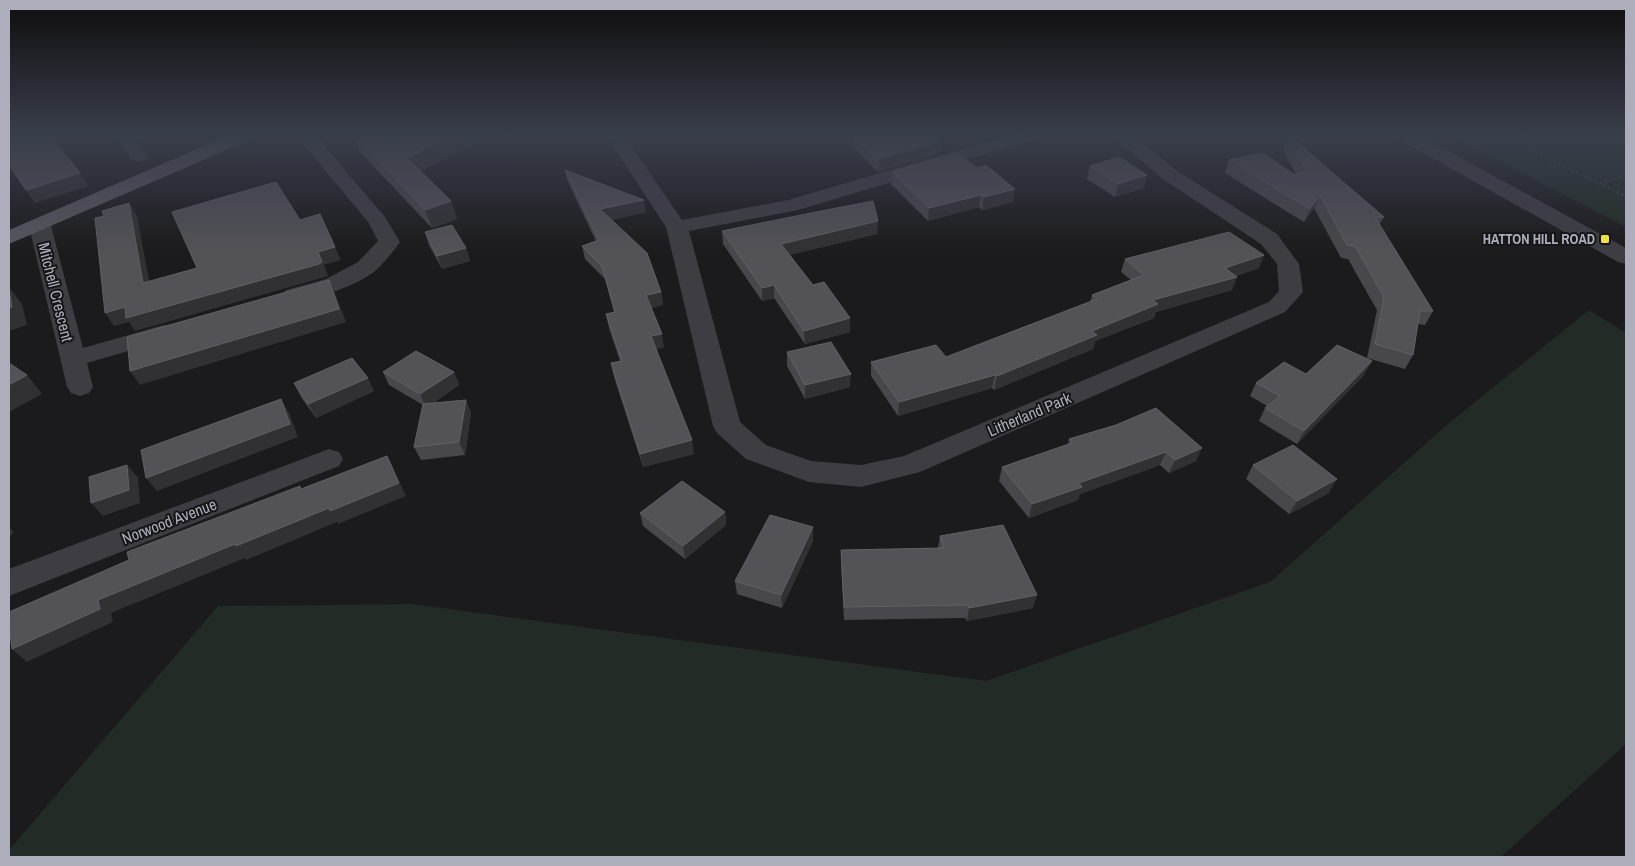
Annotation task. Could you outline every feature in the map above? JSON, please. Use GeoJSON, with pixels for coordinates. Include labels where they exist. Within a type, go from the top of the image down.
{"type":"FeatureCollection","features":[{"type":"Feature","properties":{"kind":"main road"},"geometry":{"type":"LineString","coordinates":[[9,238],[157,174]]}},
{"type":"Feature","properties":{"kind":"street"},"geometry":{"type":"LineString","coordinates":[[278,300],[334,284],[366,267],[389,242],[378,221],[338,174]]}},
{"type":"Feature","properties":{"kind":"street","name":"Litherland Park"},"geometry":{"type":"LineString","coordinates":[[641,174],[677,227],[727,426],[756,452],[809,471],[861,476],[910,465],[1277,307],[1290,292],[1288,264],[1269,239],[1168,174]]}},
{"type":"Feature","properties":{"kind":"street"},"geometry":{"type":"LineString","coordinates":[[677,227],[791,206],[897,174]]}},
{"type":"Feature","properties":{"kind":"street"},"geometry":{"type":"LineString","coordinates":[[1477,174],[1626,256]]}},
{"type":"Feature","properties":{"kind":"street","name":"Mitchell Crescent"},"geometry":{"type":"LineString","coordinates":[[40,226],[80,387]]}},
{"type":"Feature","properties":{"kind":"street","name":"Mitchell Crescent"},"geometry":{"type":"LineString","coordinates":[[73,358],[185,326]]}},
{"type":"Feature","properties":{"kind":"street","name":"Norwood Avenue"},"geometry":{"type":"LineString","coordinates":[[9,583],[329,459]]}},
{"type":"Feature","properties":{"kind":"path"},"geometry":{"type":"LineString","coordinates":[[1580,174],[1626,196]]}},
{"type":"Feature","properties":{"kind":"path"},"geometry":{"type":"LineString","coordinates":[[1600,184],[1626,176]]}},
{"type":"Feature","properties":{"kind":"shaded area"},"geometry":{"type":"Polygon","coordinates":[[[1525,174],[1626,174],[1626,227],[1525,174]]]}},
{"type":"Feature","properties":{"kind":"shaded area"},"geometry":{"type":"Polygon","coordinates":[[[1589,310],[1626,333],[1626,744],[1501,857],[9,857],[9,850],[218,606],[412,604],[986,681],[1270,582],[1449,423],[1589,310]]]}},
{"type":"Feature","properties":{"kind":"building"},"geometry":{"type":"Polygon","coordinates":[[[15,174],[76,174],[26,190],[15,174]]]}},
{"type":"Feature","properties":{"kind":"building"},"geometry":{"type":"Polygon","coordinates":[[[391,174],[424,174],[451,201],[425,210],[391,174]]]}},
{"type":"Feature","properties":{"kind":"building"},"geometry":{"type":"Polygon","coordinates":[[[567,174],[577,174],[644,200],[600,209],[647,253],[661,292],[646,295],[662,334],[651,336],[692,440],[640,454],[611,363],[622,361],[606,314],[615,312],[602,266],[582,246],[599,240],[567,174]]]}},
{"type":"Feature","properties":{"kind":"building"},"geometry":{"type":"Polygon","coordinates":[[[894,174],[997,174],[1015,189],[984,197],[981,195],[929,208],[894,174]]]}},
{"type":"Feature","properties":{"kind":"building"},"geometry":{"type":"Polygon","coordinates":[[[1103,174],[1147,175],[1118,184],[1103,174]]]}},
{"type":"Feature","properties":{"kind":"building"},"geometry":{"type":"Polygon","coordinates":[[[1253,174],[1335,174],[1384,217],[1375,217],[1433,311],[1420,311],[1413,355],[1375,344],[1384,297],[1355,246],[1347,245],[1320,195],[1310,209],[1253,174]]]}},
{"type":"Feature","properties":{"kind":"building"},"geometry":{"type":"Polygon","coordinates":[[[276,182],[300,220],[320,214],[335,247],[318,252],[322,262],[126,318],[125,307],[105,313],[95,218],[104,216],[102,211],[129,203],[143,283],[197,268],[172,212],[276,182]]]}},
{"type":"Feature","properties":{"kind":"building"},"geometry":{"type":"Polygon","coordinates":[[[873,201],[878,221],[781,244],[813,285],[824,282],[850,318],[804,331],[774,285],[762,288],[722,231],[816,212],[873,201]]]}},
{"type":"Feature","properties":{"kind":"building"},"geometry":{"type":"Polygon","coordinates":[[[452,225],[466,248],[437,256],[425,232],[452,225]]]}},
{"type":"Feature","properties":{"kind":"building"},"geometry":{"type":"Polygon","coordinates":[[[1229,232],[1264,255],[1225,268],[1237,277],[1153,300],[1158,304],[1092,331],[1097,335],[997,376],[899,402],[871,362],[936,345],[946,357],[1097,299],[1092,295],[1144,275],[1125,259],[1229,232]]]}},
{"type":"Feature","properties":{"kind":"building"},"geometry":{"type":"Polygon","coordinates":[[[329,280],[339,309],[130,371],[127,337],[329,280]]]}},
{"type":"Feature","properties":{"kind":"building"},"geometry":{"type":"Polygon","coordinates":[[[9,289],[12,307],[9,308],[9,289]]]}},
{"type":"Feature","properties":{"kind":"building"},"geometry":{"type":"Polygon","coordinates":[[[831,342],[851,374],[805,385],[787,352],[831,342]]]}},
{"type":"Feature","properties":{"kind":"building"},"geometry":{"type":"Polygon","coordinates":[[[1337,345],[1372,361],[1304,431],[1265,408],[1280,396],[1256,383],[1284,362],[1306,374],[1337,345]]]}},
{"type":"Feature","properties":{"kind":"building"},"geometry":{"type":"Polygon","coordinates":[[[416,351],[454,372],[420,394],[383,372],[416,351]]]}},
{"type":"Feature","properties":{"kind":"building"},"geometry":{"type":"Polygon","coordinates":[[[352,358],[368,378],[308,404],[294,383],[352,358]]]}},
{"type":"Feature","properties":{"kind":"building"},"geometry":{"type":"Polygon","coordinates":[[[9,363],[27,375],[9,385],[9,363]]]}},
{"type":"Feature","properties":{"kind":"building"},"geometry":{"type":"Polygon","coordinates":[[[281,399],[290,424],[146,478],[141,450],[281,399]]]}},
{"type":"Feature","properties":{"kind":"building"},"geometry":{"type":"Polygon","coordinates":[[[466,400],[459,442],[414,447],[423,404],[466,400]]]}},
{"type":"Feature","properties":{"kind":"building"},"geometry":{"type":"Polygon","coordinates":[[[1156,408],[1202,448],[1175,460],[1166,452],[1079,483],[1082,487],[1032,504],[1002,467],[1072,443],[1069,439],[1116,425],[1156,408]]]}},
{"type":"Feature","properties":{"kind":"building"},"geometry":{"type":"Polygon","coordinates":[[[1293,445],[1337,479],[1297,501],[1253,465],[1293,445]]]}},
{"type":"Feature","properties":{"kind":"building"},"geometry":{"type":"Polygon","coordinates":[[[387,456],[399,483],[330,511],[329,508],[236,546],[235,544],[98,600],[100,609],[12,649],[9,612],[129,560],[127,552],[300,486],[301,489],[387,456]]]}},
{"type":"Feature","properties":{"kind":"building"},"geometry":{"type":"Polygon","coordinates":[[[127,465],[129,490],[91,503],[89,477],[127,465]]]}},
{"type":"Feature","properties":{"kind":"building"},"geometry":{"type":"Polygon","coordinates":[[[682,481],[725,512],[683,546],[640,513],[682,481]]]}},
{"type":"Feature","properties":{"kind":"building"},"geometry":{"type":"Polygon","coordinates":[[[770,515],[813,527],[781,595],[735,581],[770,515]]]}},
{"type":"Feature","properties":{"kind":"building"},"geometry":{"type":"Polygon","coordinates":[[[1003,525],[1037,595],[969,608],[968,605],[844,607],[841,550],[944,548],[940,536],[1003,525]]]}},
{"type":"Feature","properties":{"kind":"place","name":"HATTON HILL ROAD"},"geometry":{"type":"Point","coordinates":[1605,239]}}]}
